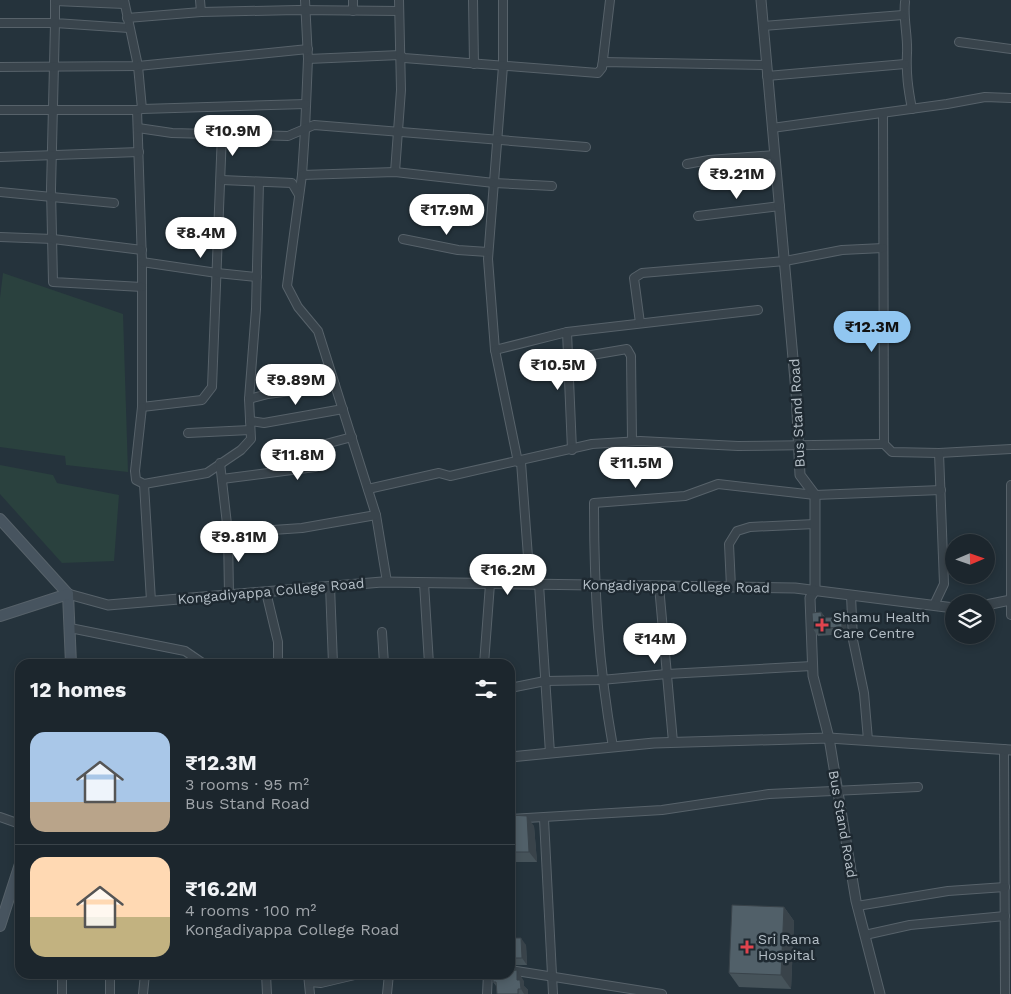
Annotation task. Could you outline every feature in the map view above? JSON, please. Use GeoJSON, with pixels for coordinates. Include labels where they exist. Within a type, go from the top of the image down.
{"type":"FeatureCollection","features":[{"type":"Feature","properties":{"kind":"main road"},"geometry":{"type":"LineString","coordinates":[[0,519],[68,594],[71,659]]}},
{"type":"Feature","properties":{"kind":"main road"},"geometry":{"type":"LineString","coordinates":[[0,616],[68,594]]}},
{"type":"Feature","properties":{"kind":"main road"},"geometry":{"type":"LineString","coordinates":[[0,926],[15,880]]}},
{"type":"Feature","properties":{"kind":"street"},"geometry":{"type":"LineString","coordinates":[[142,287],[53,282],[51,155],[55,0],[124,2],[138,66],[142,250],[142,287],[142,407],[135,471],[136,480],[144,484],[207,473],[241,450],[251,438],[249,399],[257,277],[259,182]]}},
{"type":"Feature","properties":{"kind":"street"},"geometry":{"type":"LineString","coordinates":[[200,0],[201,12]]}},
{"type":"Feature","properties":{"kind":"street"},"geometry":{"type":"LineString","coordinates":[[304,0],[308,49],[305,130],[302,175],[287,286],[298,306],[318,331],[376,515],[387,582]]}},
{"type":"Feature","properties":{"kind":"street"},"geometry":{"type":"LineString","coordinates":[[352,0],[353,11]]}},
{"type":"Feature","properties":{"kind":"street"},"geometry":{"type":"LineString","coordinates":[[395,172],[401,90],[399,0]]}},
{"type":"Feature","properties":{"kind":"street"},"geometry":{"type":"LineString","coordinates":[[473,0],[474,64]]}},
{"type":"Feature","properties":{"kind":"street"},"geometry":{"type":"LineString","coordinates":[[503,0],[503,66],[488,252],[495,350],[520,462],[545,681],[550,753]]}},
{"type":"Feature","properties":{"kind":"street"},"geometry":{"type":"LineString","coordinates":[[602,68],[610,0]]}},
{"type":"Feature","properties":{"kind":"street","name":"Bus Stand Road"},"geometry":{"type":"LineString","coordinates":[[761,0],[785,260],[800,475],[815,495],[815,590],[810,598],[812,676],[829,738],[857,906],[880,994]]}},
{"type":"Feature","properties":{"kind":"street"},"geometry":{"type":"LineString","coordinates":[[905,2],[903,15],[907,53],[905,64],[912,109]]}},
{"type":"Feature","properties":{"kind":"street"},"geometry":{"type":"LineString","coordinates":[[127,18],[201,12],[399,11]]}},
{"type":"Feature","properties":{"kind":"street"},"geometry":{"type":"LineString","coordinates":[[763,26],[903,15]]}},
{"type":"Feature","properties":{"kind":"street"},"geometry":{"type":"LineString","coordinates":[[0,24],[55,23],[129,28]]}},
{"type":"Feature","properties":{"kind":"street"},"geometry":{"type":"LineString","coordinates":[[959,42],[1011,50]]}},
{"type":"Feature","properties":{"kind":"street"},"geometry":{"type":"LineString","coordinates":[[0,67],[138,66],[308,49]]}},
{"type":"Feature","properties":{"kind":"street"},"geometry":{"type":"LineString","coordinates":[[308,59],[400,54],[404,58],[598,73],[602,68],[603,62],[766,65]]}},
{"type":"Feature","properties":{"kind":"street"},"geometry":{"type":"LineString","coordinates":[[767,76],[905,64]]}},
{"type":"Feature","properties":{"kind":"street"},"geometry":{"type":"LineString","coordinates":[[772,128],[986,97],[1011,98]]}},
{"type":"Feature","properties":{"kind":"street"},"geometry":{"type":"LineString","coordinates":[[0,110],[140,109],[306,104]]}},
{"type":"Feature","properties":{"kind":"street"},"geometry":{"type":"LineString","coordinates":[[883,113],[884,444],[892,452],[940,453],[1011,449]]}},
{"type":"Feature","properties":{"kind":"street"},"geometry":{"type":"LineString","coordinates":[[138,128],[172,133],[288,136],[314,125],[498,138],[586,147]]}},
{"type":"Feature","properties":{"kind":"street"},"geometry":{"type":"LineString","coordinates":[[142,407],[202,400],[212,387],[222,180],[222,133]]}},
{"type":"Feature","properties":{"kind":"street"},"geometry":{"type":"LineString","coordinates":[[0,157],[139,152]]}},
{"type":"Feature","properties":{"kind":"street"},"geometry":{"type":"LineString","coordinates":[[687,164],[775,155]]}},
{"type":"Feature","properties":{"kind":"street"},"geometry":{"type":"LineString","coordinates":[[302,175],[395,172],[494,183],[552,186]]}},
{"type":"Feature","properties":{"kind":"street"},"geometry":{"type":"LineString","coordinates":[[222,180],[292,183],[299,195]]}},
{"type":"Feature","properties":{"kind":"street"},"geometry":{"type":"LineString","coordinates":[[0,192],[114,203]]}},
{"type":"Feature","properties":{"kind":"street"},"geometry":{"type":"LineString","coordinates":[[698,216],[780,206]]}},
{"type":"Feature","properties":{"kind":"street"},"geometry":{"type":"LineString","coordinates":[[0,237],[53,239],[142,250]]}},
{"type":"Feature","properties":{"kind":"street"},"geometry":{"type":"LineString","coordinates":[[402,239],[458,250],[488,252]]}},
{"type":"Feature","properties":{"kind":"street"},"geometry":{"type":"LineString","coordinates":[[640,323],[634,278],[642,273],[785,260],[842,250],[884,248]]}},
{"type":"Feature","properties":{"kind":"street"},"geometry":{"type":"LineString","coordinates":[[142,262],[257,277]]}},
{"type":"Feature","properties":{"kind":"street"},"geometry":{"type":"LineString","coordinates":[[495,350],[566,332],[758,310]]}},
{"type":"Feature","properties":{"kind":"street"},"geometry":{"type":"LineString","coordinates":[[566,332],[572,450]]}},
{"type":"Feature","properties":{"kind":"street"},"geometry":{"type":"LineString","coordinates":[[568,359],[627,350],[631,356],[632,441]]}},
{"type":"Feature","properties":{"kind":"street"},"geometry":{"type":"LineString","coordinates":[[249,399],[268,394],[335,385]]}},
{"type":"Feature","properties":{"kind":"street"},"geometry":{"type":"LineString","coordinates":[[250,421],[264,423],[343,409]]}},
{"type":"Feature","properties":{"kind":"street"},"geometry":{"type":"LineString","coordinates":[[188,433],[250,430]]}},
{"type":"Feature","properties":{"kind":"street"},"geometry":{"type":"LineString","coordinates":[[222,479],[315,467],[318,446],[352,437]]}},
{"type":"Feature","properties":{"kind":"street"},"geometry":{"type":"LineString","coordinates":[[368,490],[439,473],[450,476],[520,462],[592,444],[632,441],[738,446],[884,444]]}},
{"type":"Feature","properties":{"kind":"street"},"geometry":{"type":"LineString","coordinates":[[934,605],[944,584],[940,453]]}},
{"type":"Feature","properties":{"kind":"street"},"geometry":{"type":"LineString","coordinates":[[220,463],[228,533],[229,595]]}},
{"type":"Feature","properties":{"kind":"street"},"geometry":{"type":"LineString","coordinates":[[144,484],[151,601]]}},
{"type":"Feature","properties":{"kind":"street"},"geometry":{"type":"LineString","coordinates":[[613,747],[601,680],[594,585],[594,503],[685,496],[718,484],[815,495],[941,490]]}},
{"type":"Feature","properties":{"kind":"street"},"geometry":{"type":"LineString","coordinates":[[1011,485],[1011,615]]}},
{"type":"Feature","properties":{"kind":"street"},"geometry":{"type":"LineString","coordinates":[[228,533],[302,528],[376,515]]}},
{"type":"Feature","properties":{"kind":"street"},"geometry":{"type":"LineString","coordinates":[[731,587],[730,544],[736,531],[750,527],[815,524]]}},
{"type":"Feature","properties":{"kind":"street","name":"Kongadiyappa College Road"},"geometry":{"type":"LineString","coordinates":[[68,594],[108,605],[387,582],[534,584],[795,588],[945,607]]}},
{"type":"Feature","properties":{"kind":"street"},"geometry":{"type":"LineString","coordinates":[[424,583],[429,659]]}},
{"type":"Feature","properties":{"kind":"street"},"geometry":{"type":"LineString","coordinates":[[484,659],[490,584]]}},
{"type":"Feature","properties":{"kind":"street"},"geometry":{"type":"LineString","coordinates":[[330,586],[333,659]]}},
{"type":"Feature","properties":{"kind":"street"},"geometry":{"type":"LineString","coordinates":[[659,586],[673,742]]}},
{"type":"Feature","properties":{"kind":"street"},"geometry":{"type":"LineString","coordinates":[[266,592],[278,642],[278,659]]}},
{"type":"Feature","properties":{"kind":"street"},"geometry":{"type":"LineString","coordinates":[[851,595],[853,640],[864,693],[868,740]]}},
{"type":"Feature","properties":{"kind":"street"},"geometry":{"type":"LineString","coordinates":[[995,603],[1010,600]]}},
{"type":"Feature","properties":{"kind":"street"},"geometry":{"type":"LineString","coordinates":[[70,628],[186,652],[196,659]]}},
{"type":"Feature","properties":{"kind":"street"},"geometry":{"type":"LineString","coordinates":[[382,632],[384,659]]}},
{"type":"Feature","properties":{"kind":"street"},"geometry":{"type":"LineString","coordinates":[[515,687],[545,681],[601,680],[667,674],[812,666]]}},
{"type":"Feature","properties":{"kind":"street"},"geometry":{"type":"LineString","coordinates":[[515,756],[673,742],[829,738],[1008,750],[1005,994]]}},
{"type":"Feature","properties":{"kind":"street"},"geometry":{"type":"LineString","coordinates":[[515,819],[544,819],[662,810],[769,794],[836,789],[918,787]]}},
{"type":"Feature","properties":{"kind":"street"},"geometry":{"type":"LineString","coordinates":[[0,817],[15,822]]}},
{"type":"Feature","properties":{"kind":"street"},"geometry":{"type":"LineString","coordinates":[[544,819],[553,994]]}},
{"type":"Feature","properties":{"kind":"street"},"geometry":{"type":"LineString","coordinates":[[857,906],[948,891],[1005,887]]}},
{"type":"Feature","properties":{"kind":"street"},"geometry":{"type":"LineString","coordinates":[[865,936],[910,924],[1005,916]]}},
{"type":"Feature","properties":{"kind":"street"},"geometry":{"type":"LineString","coordinates":[[515,971],[662,994]]}},
{"type":"Feature","properties":{"kind":"street"},"geometry":{"type":"LineString","coordinates":[[62,979],[62,994]]}},
{"type":"Feature","properties":{"kind":"street"},"geometry":{"type":"LineString","coordinates":[[110,979],[110,994]]}},
{"type":"Feature","properties":{"kind":"street"},"geometry":{"type":"LineString","coordinates":[[143,994],[144,979]]}},
{"type":"Feature","properties":{"kind":"street"},"geometry":{"type":"LineString","coordinates":[[266,979],[268,994]]}},
{"type":"Feature","properties":{"kind":"street"},"geometry":{"type":"LineString","coordinates":[[308,979],[310,994]]}},
{"type":"Feature","properties":{"kind":"street"},"geometry":{"type":"LineString","coordinates":[[311,979],[321,983],[338,979]]}},
{"type":"Feature","properties":{"kind":"street"},"geometry":{"type":"LineString","coordinates":[[387,994],[388,979]]}},
{"type":"Feature","properties":{"kind":"street"},"geometry":{"type":"LineString","coordinates":[[487,994],[488,979]]}},
{"type":"Feature","properties":{"kind":"street"},"geometry":{"type":"LineString","coordinates":[[598,994],[599,984]]}},
{"type":"Feature","properties":{"kind":"green space"},"geometry":{"type":"Polygon","coordinates":[[[3,273],[123,314],[128,472],[66,465],[65,456],[0,447],[0,298],[3,273]]]}},
{"type":"Feature","properties":{"kind":"green space"},"geometry":{"type":"Polygon","coordinates":[[[0,465],[53,475],[57,483],[119,495],[114,561],[62,563],[0,494],[0,465]]]}},
{"type":"Feature","properties":{"kind":"building"},"geometry":{"type":"Polygon","coordinates":[[[821,612],[822,618],[841,617],[842,627],[813,629],[812,613],[821,612]]]}},
{"type":"Feature","properties":{"kind":"building"},"geometry":{"type":"Polygon","coordinates":[[[515,815],[527,816],[529,852],[515,852],[515,815]]]}},
{"type":"Feature","properties":{"kind":"building"},"geometry":{"type":"Polygon","coordinates":[[[732,905],[784,907],[781,975],[729,973],[732,905]]]}},
{"type":"Feature","properties":{"kind":"building"},"geometry":{"type":"Polygon","coordinates":[[[515,938],[521,938],[522,958],[515,958],[515,938]]]}},
{"type":"Feature","properties":{"kind":"building"},"geometry":{"type":"Polygon","coordinates":[[[515,970],[517,970],[517,980],[520,980],[521,989],[518,989],[518,994],[497,994],[496,982],[493,982],[493,979],[515,979],[515,970]]]}},
{"type":"Feature","properties":{"kind":"place","name":"Shamu Health Care Centre"},"geometry":{"type":"Point","coordinates":[822,625]}},
{"type":"Feature","properties":{"kind":"place","name":"Sri Rama Hospital"},"geometry":{"type":"Point","coordinates":[747,947]}}]}
